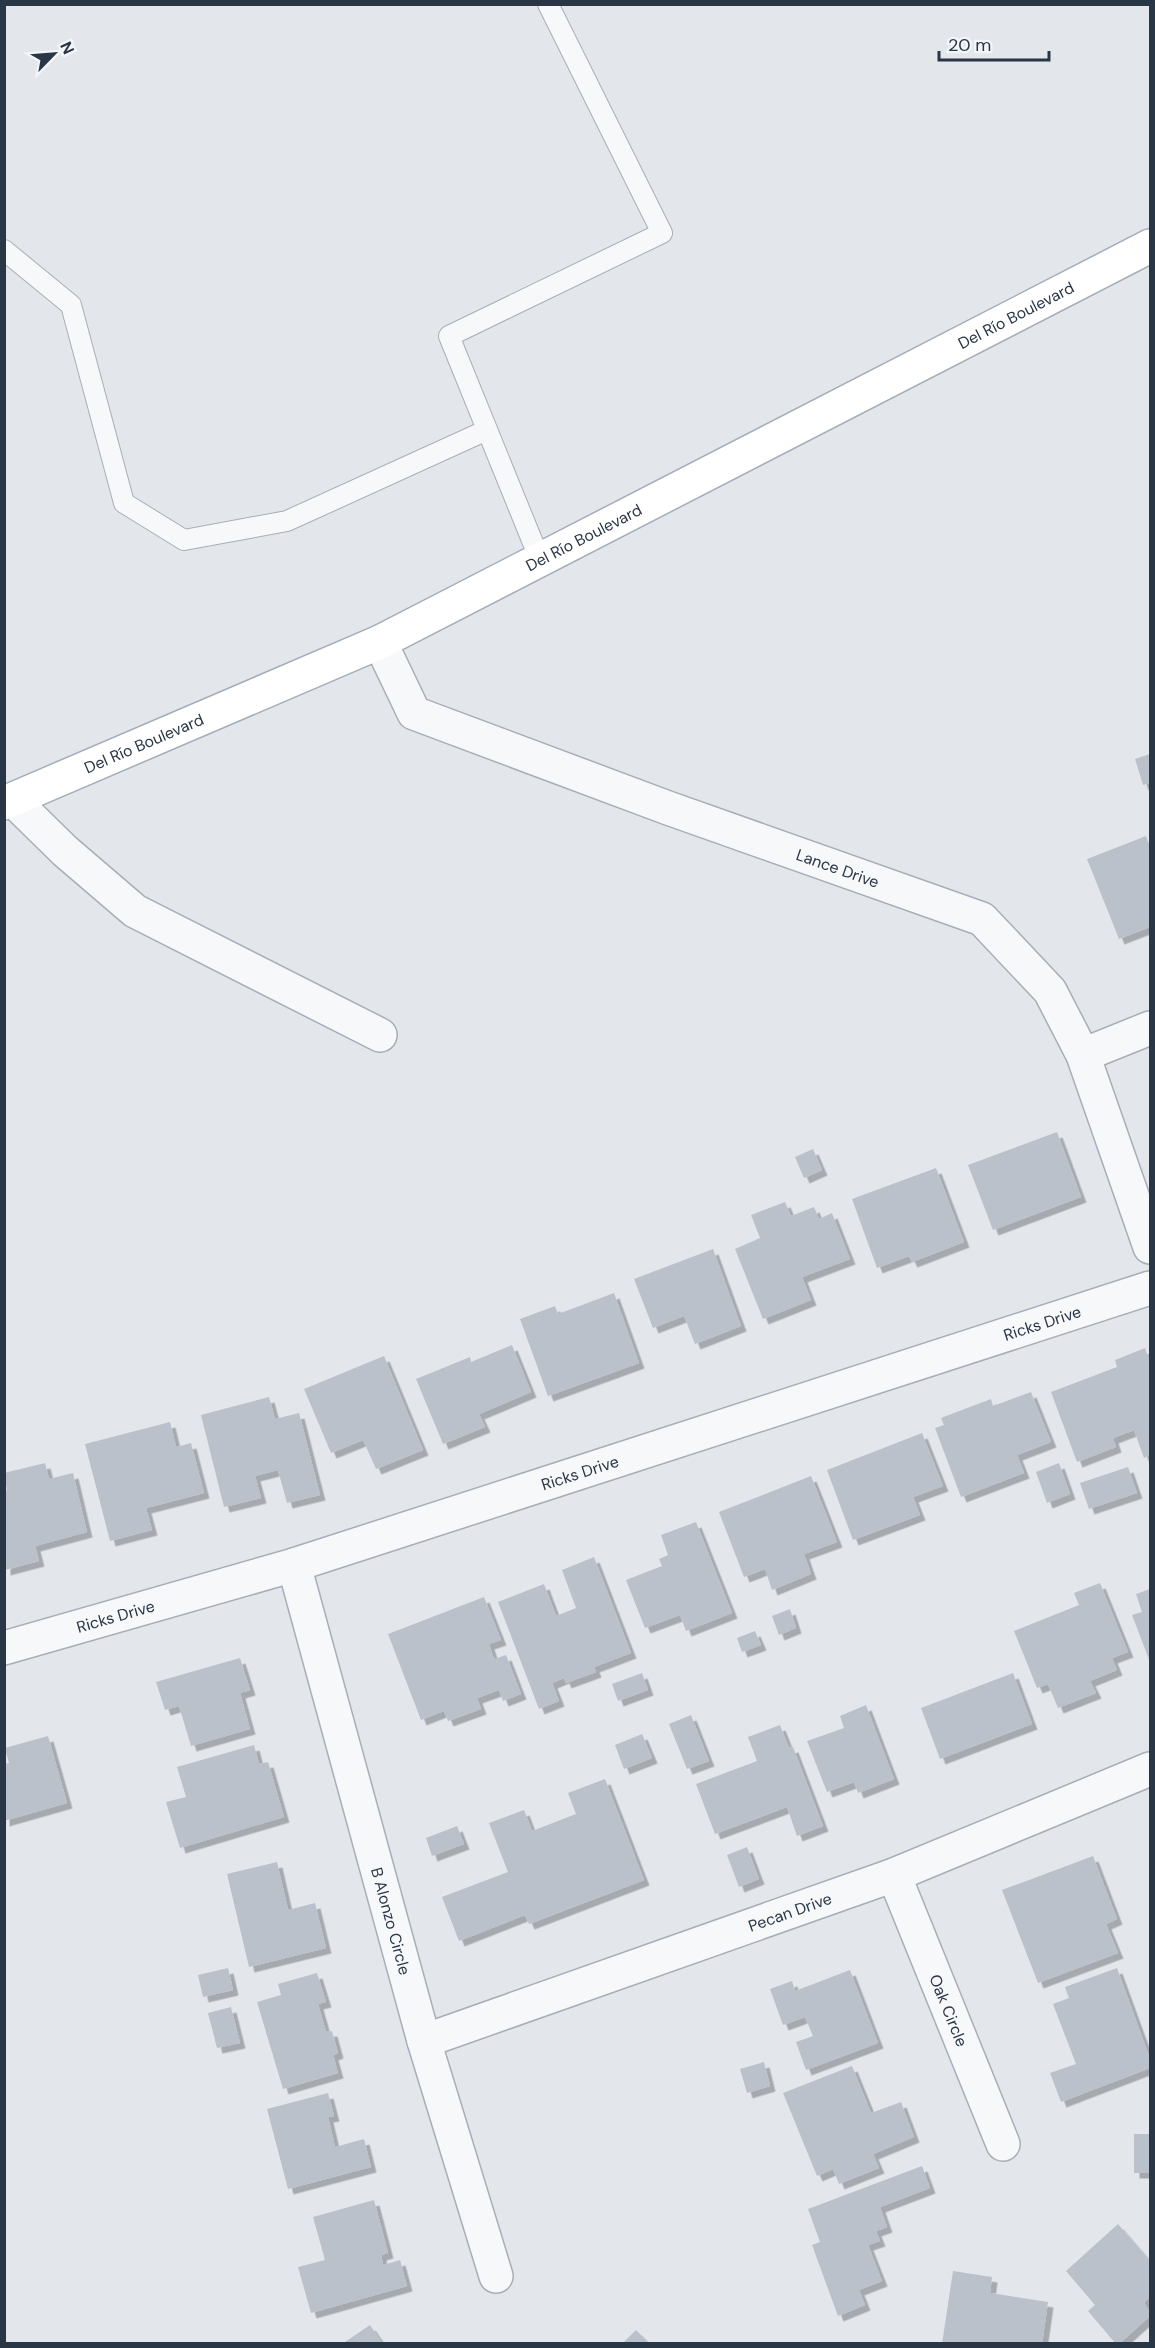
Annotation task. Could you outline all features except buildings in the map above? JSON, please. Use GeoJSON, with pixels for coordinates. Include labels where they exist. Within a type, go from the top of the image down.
{"type":"FeatureCollection","features":[{"type":"Feature","properties":{"kind":"main road","name":"Del Río Boulevard"},"geometry":{"type":"LineString","coordinates":[[9,802],[380,642],[1150,246]]}},
{"type":"Feature","properties":{"kind":"street","name":"Lance Drive"},"geometry":{"type":"LineString","coordinates":[[380,642],[414,713],[668,808],[982,919],[1050,991],[1083,1054],[1150,1247]]}},
{"type":"Feature","properties":{"kind":"street"},"geometry":{"type":"LineString","coordinates":[[9,802],[135,911],[380,1035]]}},
{"type":"Feature","properties":{"kind":"street"},"geometry":{"type":"LineString","coordinates":[[1083,1054],[1150,1028]]}},
{"type":"Feature","properties":{"kind":"street","name":"Ricks Drive"},"geometry":{"type":"LineString","coordinates":[[4,1648],[294,1565],[1150,1288]]}},
{"type":"Feature","properties":{"kind":"street","name":"B Alonzo Circle"},"geometry":{"type":"LineString","coordinates":[[294,1565],[424,2041],[496,2276]]}},
{"type":"Feature","properties":{"kind":"street","name":"Pecan Drive"},"geometry":{"type":"LineString","coordinates":[[424,2041],[894,1875],[1150,1768]]}},
{"type":"Feature","properties":{"kind":"street","name":"Oak Circle"},"geometry":{"type":"LineString","coordinates":[[894,1875],[1003,2144]]}},
{"type":"Feature","properties":{"kind":"lane"},"geometry":{"type":"LineString","coordinates":[[540,560],[449,336],[662,233],[548,4]]}},
{"type":"Feature","properties":{"kind":"lane"},"geometry":{"type":"LineString","coordinates":[[4,250],[70,304],[124,504],[184,540],[287,520],[487,430]]}}]}
